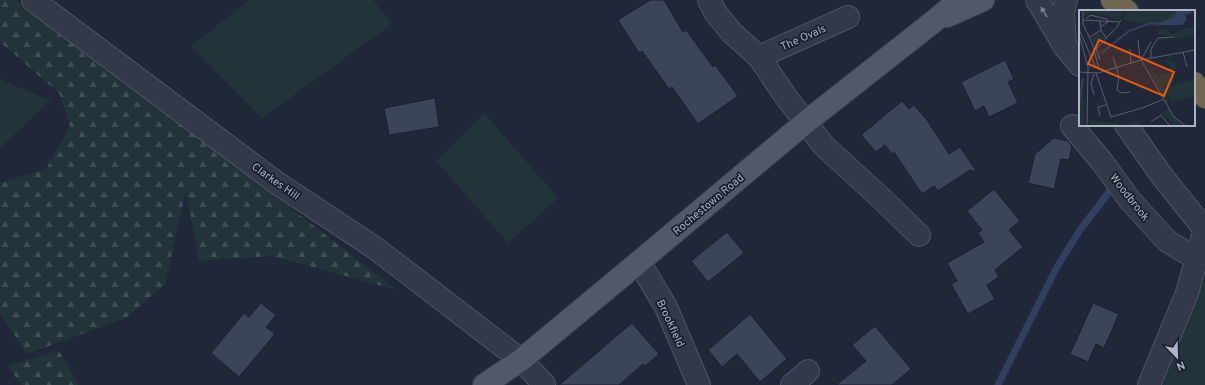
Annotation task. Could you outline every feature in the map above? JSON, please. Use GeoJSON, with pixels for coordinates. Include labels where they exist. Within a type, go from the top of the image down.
{"type":"FeatureCollection","features":[{"type":"Feature","properties":{"kind":"highway"},"geometry":{"type":"LineString","coordinates":[[1112,0],[1126,10]]}},
{"type":"Feature","properties":{"kind":"highway"},"geometry":{"type":"LineString","coordinates":[[1195,84],[1205,97]]}},
{"type":"Feature","properties":{"kind":"main road","name":"Rochestown Road"},"geometry":{"type":"LineString","coordinates":[[484,385],[521,360],[806,122],[959,0]]}},
{"type":"Feature","properties":{"kind":"main road","name":"Rochestown Road"},"geometry":{"type":"LineString","coordinates":[[933,22],[983,0]]}},
{"type":"Feature","properties":{"kind":"street","name":"Clarkes Hill"},"geometry":{"type":"LineString","coordinates":[[33,0],[277,182],[375,248],[521,360],[544,385]]}},
{"type":"Feature","properties":{"kind":"street"},"geometry":{"type":"LineString","coordinates":[[709,0],[716,12],[732,32],[759,57],[786,97],[824,146],[919,235]]}},
{"type":"Feature","properties":{"kind":"street"},"geometry":{"type":"LineString","coordinates":[[1037,0],[1065,47],[1079,64]]}},
{"type":"Feature","properties":{"kind":"street"},"geometry":{"type":"LineString","coordinates":[[1065,47],[1063,13],[1066,0]]}},
{"type":"Feature","properties":{"kind":"street","name":"The Ovals"},"geometry":{"type":"LineString","coordinates":[[759,57],[848,16]]}},
{"type":"Feature","properties":{"kind":"street","name":"Woodbrook"},"geometry":{"type":"LineString","coordinates":[[1072,126],[1103,163],[1129,199],[1167,241],[1197,259]]}},
{"type":"Feature","properties":{"kind":"street"},"geometry":{"type":"LineString","coordinates":[[1127,126],[1162,176],[1205,229],[1187,293],[1149,385]]}},
{"type":"Feature","properties":{"kind":"street","name":"Brookfield"},"geometry":{"type":"LineString","coordinates":[[639,262],[666,307],[699,385]]}},
{"type":"Feature","properties":{"kind":"green space"},"geometry":{"type":"Polygon","coordinates":[[[0,0],[16,0],[130,84],[397,290],[272,256],[199,261],[186,190],[165,284],[126,318],[27,354],[0,313],[0,183],[46,169],[70,126],[59,93],[0,42],[0,0]]]}},
{"type":"Feature","properties":{"kind":"green space"},"geometry":{"type":"Polygon","coordinates":[[[250,0],[373,0],[392,24],[262,118],[191,46],[250,0]]]}},
{"type":"Feature","properties":{"kind":"green space"},"geometry":{"type":"Polygon","coordinates":[[[0,78],[3,81],[51,100],[0,148],[0,78]]]}},
{"type":"Feature","properties":{"kind":"green space"},"geometry":{"type":"Polygon","coordinates":[[[484,113],[558,198],[508,243],[436,161],[484,113]]]}},
{"type":"Feature","properties":{"kind":"green space"},"geometry":{"type":"Polygon","coordinates":[[[1205,279],[1205,385],[1163,385],[1196,295],[1205,279]]]}},
{"type":"Feature","properties":{"kind":"green space"},"geometry":{"type":"Polygon","coordinates":[[[59,351],[79,385],[21,385],[8,366],[59,351]]]}},
{"type":"Feature","properties":{"kind":"building"},"geometry":{"type":"Polygon","coordinates":[[[650,0],[664,0],[683,32],[686,30],[713,67],[715,65],[738,96],[698,124],[672,87],[669,89],[642,51],[639,53],[618,20],[650,0]]]}},
{"type":"Feature","properties":{"kind":"building"},"geometry":{"type":"Polygon","coordinates":[[[1005,60],[1014,79],[1008,82],[1018,103],[989,117],[984,106],[975,111],[961,82],[1005,60]]]}},
{"type":"Feature","properties":{"kind":"building"},"geometry":{"type":"Polygon","coordinates":[[[435,98],[439,127],[389,135],[384,108],[435,98]]]}},
{"type":"Feature","properties":{"kind":"building"},"geometry":{"type":"Polygon","coordinates":[[[902,101],[909,109],[914,105],[927,120],[949,154],[960,147],[977,172],[970,170],[938,191],[934,186],[922,194],[894,152],[892,154],[885,145],[876,152],[861,135],[902,101]]]}},
{"type":"Feature","properties":{"kind":"building"},"geometry":{"type":"Polygon","coordinates":[[[1054,138],[1068,141],[1072,146],[1069,160],[1061,159],[1054,189],[1028,183],[1035,154],[1054,138]]]}},
{"type":"Feature","properties":{"kind":"building"},"geometry":{"type":"Polygon","coordinates":[[[994,189],[1020,221],[1009,230],[1023,247],[995,270],[999,277],[987,285],[995,299],[968,314],[951,284],[957,281],[947,263],[984,242],[978,233],[982,230],[967,211],[994,189]]]}},
{"type":"Feature","properties":{"kind":"building"},"geometry":{"type":"Polygon","coordinates":[[[727,232],[744,253],[708,282],[691,261],[727,232]]]}},
{"type":"Feature","properties":{"kind":"building"},"geometry":{"type":"Polygon","coordinates":[[[261,303],[276,315],[266,327],[275,334],[239,377],[211,353],[244,313],[249,317],[261,303]]]}},
{"type":"Feature","properties":{"kind":"building"},"geometry":{"type":"Polygon","coordinates":[[[1093,303],[1119,314],[1104,348],[1096,344],[1088,362],[1070,354],[1093,303]]]}},
{"type":"Feature","properties":{"kind":"building"},"geometry":{"type":"Polygon","coordinates":[[[750,314],[787,359],[760,382],[737,354],[722,367],[708,350],[750,314]]]}},
{"type":"Feature","properties":{"kind":"building"},"geometry":{"type":"Polygon","coordinates":[[[632,323],[659,354],[645,366],[643,364],[619,385],[559,385],[632,323]]]}},
{"type":"Feature","properties":{"kind":"building"},"geometry":{"type":"Polygon","coordinates":[[[875,326],[911,369],[892,385],[836,385],[866,361],[852,345],[875,326]]]}},
{"type":"Feature","properties":{"kind":"waterway"},"geometry":{"type":"LineString","coordinates":[[998,385],[1057,267],[1080,230],[1113,187]]}}]}
